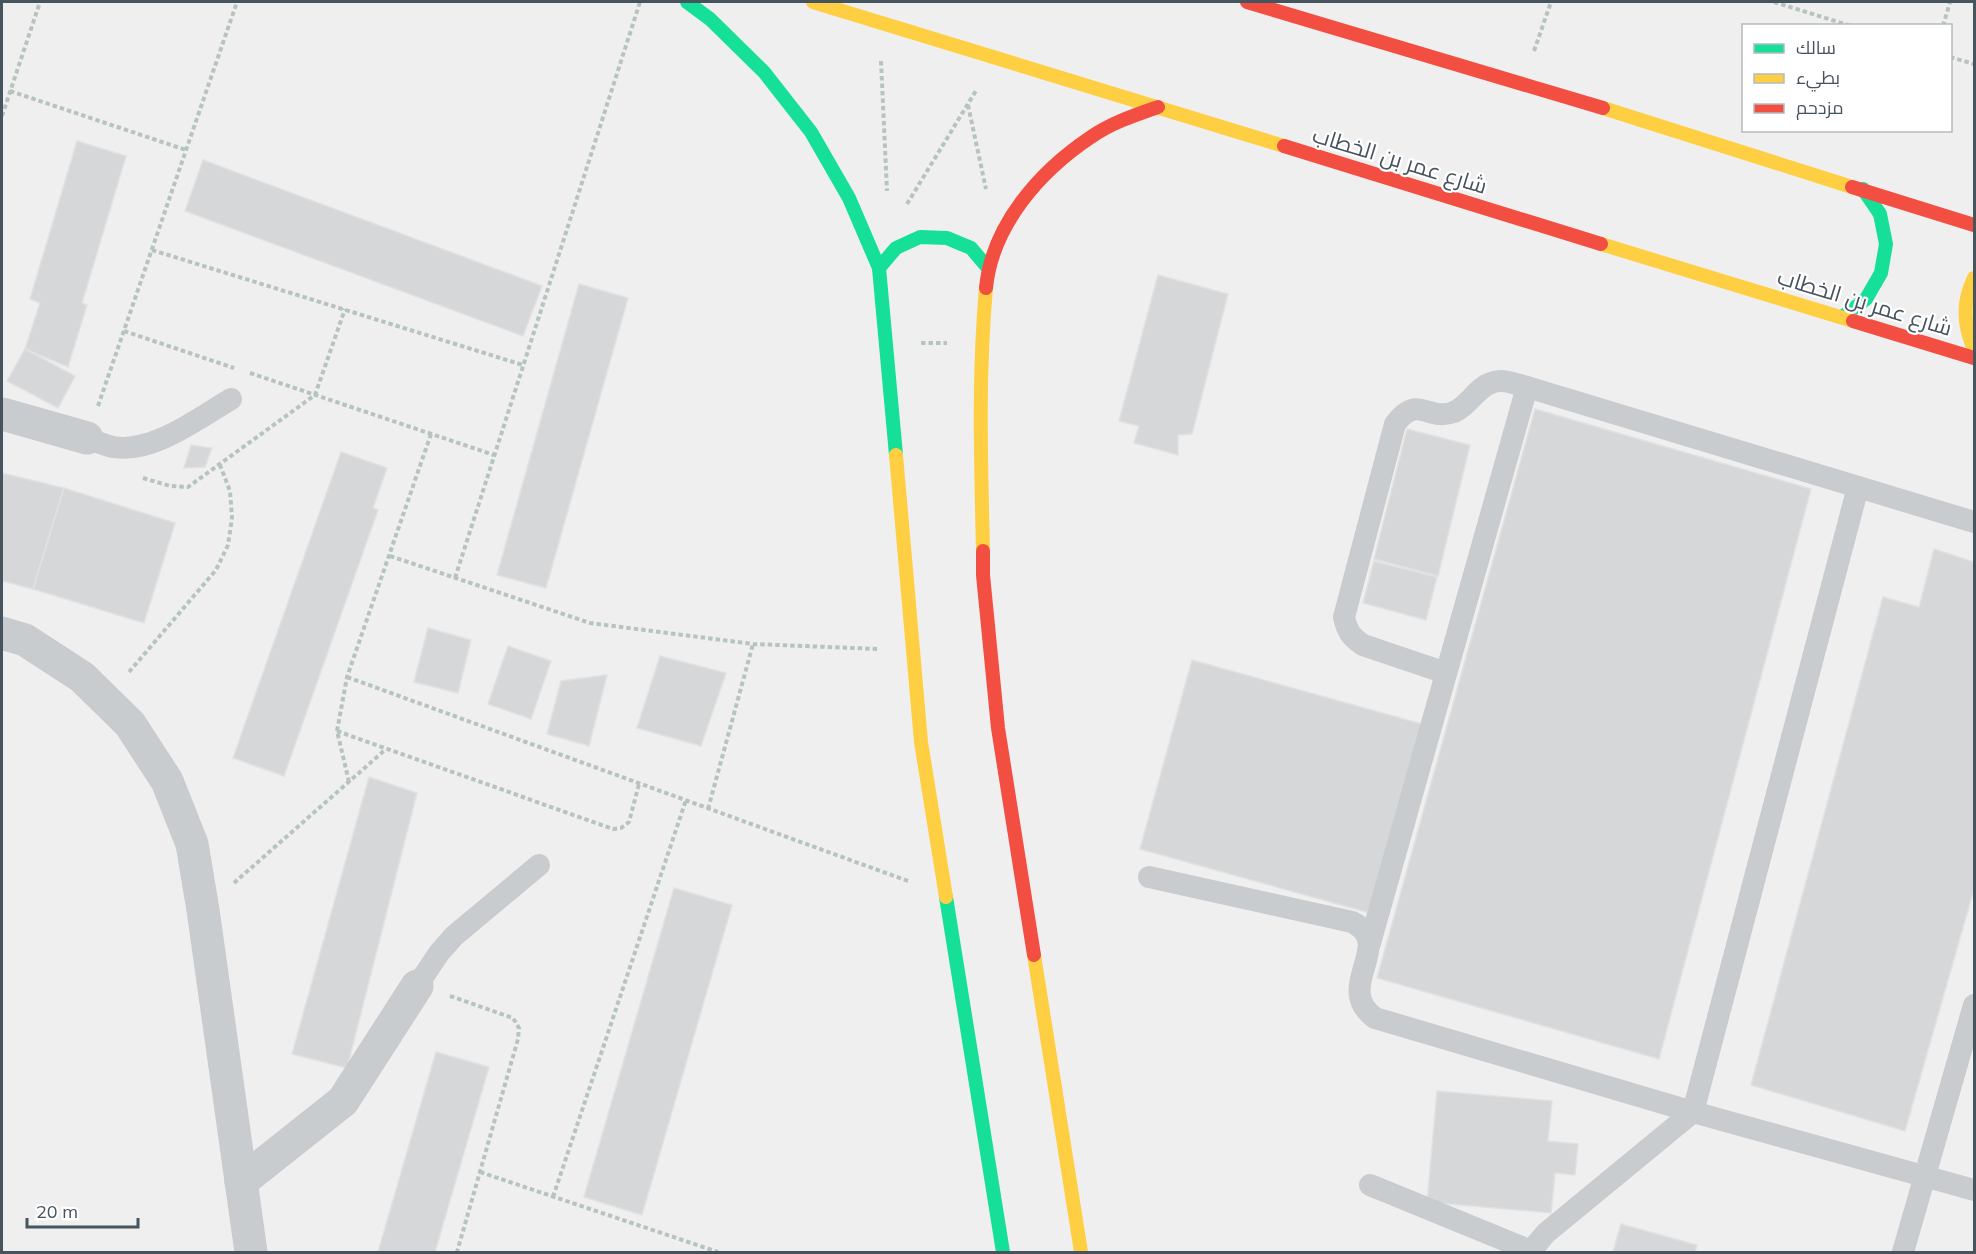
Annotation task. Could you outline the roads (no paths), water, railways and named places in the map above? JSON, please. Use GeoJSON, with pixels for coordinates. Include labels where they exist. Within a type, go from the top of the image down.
{"type":"FeatureCollection","features":[{"type":"Feature","properties":{"kind":"street"},"geometry":{"type":"LineString","coordinates":[[687,2],[710,19],[764,72],[811,132],[849,198],[877,263],[921,742],[1003,1252]]}},
{"type":"Feature","properties":{"kind":"street","name":"شارع عمر بن الخطاب"},"geometry":{"type":"LineString","coordinates":[[813,2],[1974,358]]}},
{"type":"Feature","properties":{"kind":"street"},"geometry":{"type":"LineString","coordinates":[[1247,2],[1523,83],[1974,225]]}},
{"type":"Feature","properties":{"kind":"street"},"geometry":{"type":"LineString","coordinates":[[1081,1252],[998,728],[983,575],[981,344],[988,268],[998,242],[1015,211],[1037,182],[1063,157],[1092,136],[1116,123],[1158,107]]}},
{"type":"Feature","properties":{"kind":"street"},"geometry":{"type":"LineString","coordinates":[[1842,317],[1866,299],[1881,273],[1883,263],[1886,244],[1880,214],[1863,189]]}},
{"type":"Feature","properties":{"kind":"street"},"geometry":{"type":"LineString","coordinates":[[877,263],[896,248],[920,237],[929,237],[947,238],[971,248],[988,268]]}},
{"type":"Feature","properties":{"kind":"street"},"geometry":{"type":"LineString","coordinates":[[1974,278],[1964,312],[1968,337],[1974,349]]}},
{"type":"Feature","properties":{"kind":"street"},"geometry":{"type":"LineString","coordinates":[[2,414],[87,438]]}},
{"type":"Feature","properties":{"kind":"street"},"geometry":{"type":"LineString","coordinates":[[2,633],[25,640],[82,677],[130,724],[167,781],[192,843],[251,1252]]}},
{"type":"Feature","properties":{"kind":"street"},"geometry":{"type":"LineString","coordinates":[[241,1182],[343,1101],[417,986]]}},
{"type":"Feature","properties":{"kind":"lane"},"geometry":{"type":"LineString","coordinates":[[1446,673],[1363,645],[1353,638],[1346,628],[1344,617],[1395,424],[1409,410],[1418,408],[1430,413],[1443,414],[1456,411],[1489,383],[1501,380],[1527,387],[1974,522]]}},
{"type":"Feature","properties":{"kind":"lane"},"geometry":{"type":"LineString","coordinates":[[1527,387],[1370,943],[1359,998],[1368,1013],[1375,1018],[1693,1112],[1974,1190]]}},
{"type":"Feature","properties":{"kind":"lane"},"geometry":{"type":"LineString","coordinates":[[87,438],[115,447],[144,445],[172,434],[231,399]]}},
{"type":"Feature","properties":{"kind":"lane"},"geometry":{"type":"LineString","coordinates":[[1370,1185],[1531,1252],[1546,1233],[1693,1112],[1858,487]]}},
{"type":"Feature","properties":{"kind":"lane"},"geometry":{"type":"LineString","coordinates":[[417,986],[439,953],[454,936],[539,865]]}},
{"type":"Feature","properties":{"kind":"lane"},"geometry":{"type":"LineString","coordinates":[[1149,877],[1352,922],[1361,926],[1367,933],[1370,943]]}},
{"type":"Feature","properties":{"kind":"lane"},"geometry":{"type":"LineString","coordinates":[[1903,1252],[1974,1005]]}}]}
